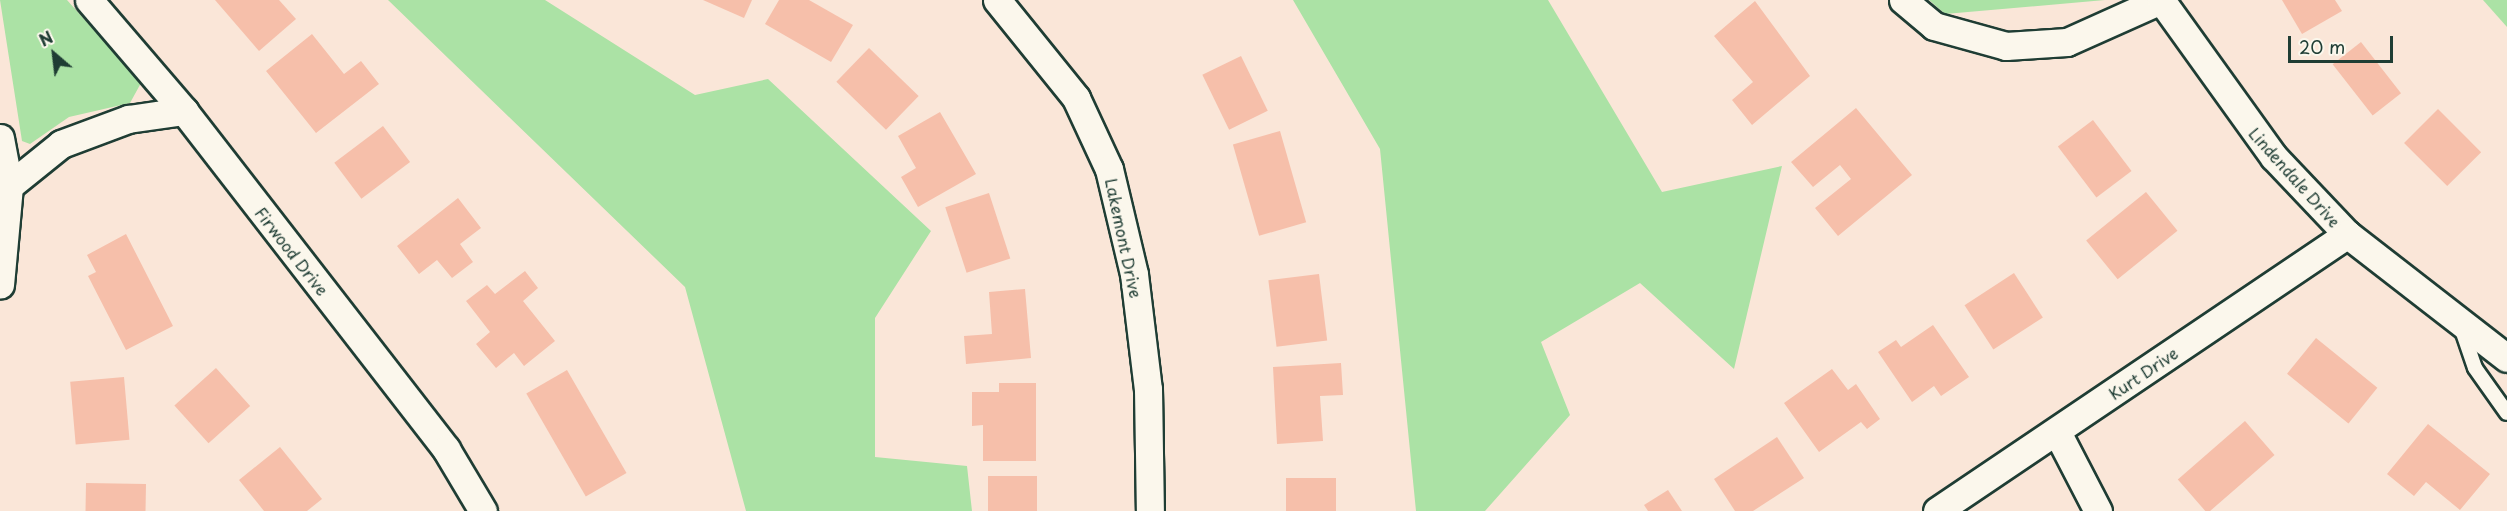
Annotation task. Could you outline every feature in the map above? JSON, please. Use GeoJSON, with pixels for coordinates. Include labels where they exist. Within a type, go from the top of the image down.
{"type":"FeatureCollection","features":[{"type":"Feature","properties":{"kind":"street","name":"Firwood Drive"},"geometry":{"type":"LineString","coordinates":[[89,0],[184,111],[446,449],[483,511]]}},
{"type":"Feature","properties":{"kind":"street","name":"Lakemont Drive"},"geometry":{"type":"LineString","coordinates":[[997,0],[1037,44],[1076,99],[1109,169],[1134,274],[1147,378],[1150,511]]}},
{"type":"Feature","properties":{"kind":"street"},"geometry":{"type":"LineString","coordinates":[[1903,0],[1934,26],[2006,46],[2067,42],[2161,0]]}},
{"type":"Feature","properties":{"kind":"street","name":"Lindendale Drive"},"geometry":{"type":"LineString","coordinates":[[2161,0],[2274,157],[2347,234],[2461,325],[2507,358]]}},
{"type":"Feature","properties":{"kind":"street"},"geometry":{"type":"LineString","coordinates":[[9,186],[61,144],[128,119],[184,111]]}},
{"type":"Feature","properties":{"kind":"street"},"geometry":{"type":"LineString","coordinates":[[0,138],[9,186],[0,285]]}},
{"type":"Feature","properties":{"kind":"street","name":"Kurt Drive"},"geometry":{"type":"LineString","coordinates":[[1937,511],[2347,234]]}},
{"type":"Feature","properties":{"kind":"street"},"geometry":{"type":"LineString","coordinates":[[2057,432],[2098,511]]}},
{"type":"Feature","properties":{"kind":"lane"},"geometry":{"type":"LineString","coordinates":[[2461,325],[2475,368],[2507,413]]}},
{"type":"Feature","properties":{"kind":"green space"},"geometry":{"type":"Polygon","coordinates":[[[0,0],[67,0],[141,83],[130,103],[69,117],[30,144],[22,141],[0,0]]]}},
{"type":"Feature","properties":{"kind":"green space"},"geometry":{"type":"Polygon","coordinates":[[[388,0],[545,0],[695,95],[768,79],[931,231],[875,318],[875,457],[967,466],[972,511],[746,511],[685,287],[388,0]]]}},
{"type":"Feature","properties":{"kind":"green space"},"geometry":{"type":"Polygon","coordinates":[[[1293,0],[1548,0],[1662,192],[1782,166],[1734,369],[1640,283],[1541,342],[1570,415],[1485,511],[1416,511],[1380,149],[1293,0]]]}},
{"type":"Feature","properties":{"kind":"green space"},"geometry":{"type":"Polygon","coordinates":[[[1929,0],[2105,0],[1945,14],[1929,0]]]}},
{"type":"Feature","properties":{"kind":"green space"},"geometry":{"type":"Polygon","coordinates":[[[2483,0],[2507,0],[2507,27],[2483,0]]]}},
{"type":"Feature","properties":{"kind":"building"},"geometry":{"type":"Polygon","coordinates":[[[215,0],[279,0],[296,19],[259,51],[215,0]]]}},
{"type":"Feature","properties":{"kind":"building"},"geometry":{"type":"Polygon","coordinates":[[[703,0],[752,0],[744,18],[703,0]]]}},
{"type":"Feature","properties":{"kind":"building"},"geometry":{"type":"Polygon","coordinates":[[[779,0],[809,0],[853,25],[831,62],[765,24],[779,0]]]}},
{"type":"Feature","properties":{"kind":"building"},"geometry":{"type":"Polygon","coordinates":[[[2282,0],[2335,0],[2342,11],[2302,34],[2282,0]]]}},
{"type":"Feature","properties":{"kind":"building"},"geometry":{"type":"Polygon","coordinates":[[[1755,1],[1810,76],[1752,125],[1732,100],[1753,82],[1714,36],[1755,1]]]}},
{"type":"Feature","properties":{"kind":"building"},"geometry":{"type":"Polygon","coordinates":[[[312,34],[344,74],[361,61],[379,84],[316,133],[266,71],[312,34]]]}},
{"type":"Feature","properties":{"kind":"building"},"geometry":{"type":"Polygon","coordinates":[[[2361,42],[2401,93],[2373,115],[2333,64],[2361,42]]]}},
{"type":"Feature","properties":{"kind":"building"},"geometry":{"type":"Polygon","coordinates":[[[869,48],[919,96],[886,130],[836,82],[869,48]]]}},
{"type":"Feature","properties":{"kind":"building"},"geometry":{"type":"Polygon","coordinates":[[[1241,56],[1268,111],[1229,130],[1202,75],[1241,56]]]}},
{"type":"Feature","properties":{"kind":"building"},"geometry":{"type":"Polygon","coordinates":[[[1856,108],[1912,175],[1838,236],[1815,208],[1851,179],[1840,165],[1813,187],[1791,162],[1856,108]]]}},
{"type":"Feature","properties":{"kind":"building"},"geometry":{"type":"Polygon","coordinates":[[[2438,109],[2481,152],[2447,186],[2404,143],[2438,109]]]}},
{"type":"Feature","properties":{"kind":"building"},"geometry":{"type":"Polygon","coordinates":[[[940,112],[976,174],[918,207],[901,177],[916,168],[898,136],[940,112]]]}},
{"type":"Feature","properties":{"kind":"building"},"geometry":{"type":"Polygon","coordinates":[[[2093,120],[2132,171],[2096,198],[2058,146],[2093,120]]]}},
{"type":"Feature","properties":{"kind":"building"},"geometry":{"type":"Polygon","coordinates":[[[383,126],[410,162],[361,199],[334,163],[383,126]]]}},
{"type":"Feature","properties":{"kind":"building"},"geometry":{"type":"Polygon","coordinates":[[[1280,131],[1306,222],[1259,236],[1233,145],[1280,131]]]}},
{"type":"Feature","properties":{"kind":"building"},"geometry":{"type":"Polygon","coordinates":[[[2146,192],[2177,231],[2118,279],[2086,240],[2146,192]]]}},
{"type":"Feature","properties":{"kind":"building"},"geometry":{"type":"Polygon","coordinates":[[[989,193],[1010,259],[967,273],[945,207],[989,193]]]}},
{"type":"Feature","properties":{"kind":"building"},"geometry":{"type":"Polygon","coordinates":[[[458,198],[481,228],[460,244],[473,262],[452,278],[437,260],[419,274],[397,246],[458,198]]]}},
{"type":"Feature","properties":{"kind":"building"},"geometry":{"type":"Polygon","coordinates":[[[126,234],[173,326],[126,350],[88,276],[96,272],[87,255],[126,234]]]}},
{"type":"Feature","properties":{"kind":"building"},"geometry":{"type":"Polygon","coordinates":[[[525,271],[538,288],[523,301],[555,341],[524,366],[514,353],[496,368],[476,344],[490,332],[466,301],[487,285],[495,294],[525,271]]]}},
{"type":"Feature","properties":{"kind":"building"},"geometry":{"type":"Polygon","coordinates":[[[2014,273],[2043,317],[1993,350],[1965,305],[2014,273]]]}},
{"type":"Feature","properties":{"kind":"building"},"geometry":{"type":"Polygon","coordinates":[[[1319,274],[1327,341],[1277,347],[1268,280],[1319,274]]]}},
{"type":"Feature","properties":{"kind":"building"},"geometry":{"type":"Polygon","coordinates":[[[1025,289],[1031,358],[966,364],[964,336],[992,334],[989,292],[1025,289]]]}},
{"type":"Feature","properties":{"kind":"building"},"geometry":{"type":"Polygon","coordinates":[[[1933,325],[1969,377],[1941,396],[1934,386],[1912,402],[1878,352],[1896,340],[1901,347],[1933,325]]]}},
{"type":"Feature","properties":{"kind":"building"},"geometry":{"type":"Polygon","coordinates":[[[2316,338],[2377,388],[2348,423],[2287,374],[2316,338]]]}},
{"type":"Feature","properties":{"kind":"building"},"geometry":{"type":"Polygon","coordinates":[[[1341,363],[1343,395],[1320,396],[1323,441],[1277,444],[1273,367],[1341,363]]]}},
{"type":"Feature","properties":{"kind":"building"},"geometry":{"type":"Polygon","coordinates":[[[216,368],[250,406],[209,443],[174,405],[216,368]]]}},
{"type":"Feature","properties":{"kind":"building"},"geometry":{"type":"Polygon","coordinates":[[[1832,369],[1848,390],[1856,384],[1880,419],[1867,429],[1861,422],[1819,452],[1784,403],[1832,369]]]}},
{"type":"Feature","properties":{"kind":"building"},"geometry":{"type":"Polygon","coordinates":[[[567,370],[626,473],[586,497],[526,394],[567,370]]]}},
{"type":"Feature","properties":{"kind":"building"},"geometry":{"type":"Polygon","coordinates":[[[124,377],[129,440],[76,444],[70,382],[124,377]]]}},
{"type":"Feature","properties":{"kind":"building"},"geometry":{"type":"Polygon","coordinates":[[[999,383],[1036,383],[1036,461],[983,461],[983,425],[972,426],[972,392],[999,392],[999,383]]]}},
{"type":"Feature","properties":{"kind":"building"},"geometry":{"type":"Polygon","coordinates":[[[2245,421],[2275,455],[2210,511],[2205,511],[2178,479],[2245,421]]]}},
{"type":"Feature","properties":{"kind":"building"},"geometry":{"type":"Polygon","coordinates":[[[2428,424],[2490,474],[2460,510],[2426,482],[2414,496],[2387,474],[2428,424]]]}},
{"type":"Feature","properties":{"kind":"building"},"geometry":{"type":"Polygon","coordinates":[[[1777,437],[1804,478],[1753,511],[1735,511],[1714,479],[1777,437]]]}},
{"type":"Feature","properties":{"kind":"building"},"geometry":{"type":"Polygon","coordinates":[[[280,447],[322,499],[307,511],[264,511],[239,480],[280,447]]]}},
{"type":"Feature","properties":{"kind":"building"},"geometry":{"type":"Polygon","coordinates":[[[988,476],[1037,476],[1037,511],[988,511],[988,476]]]}},
{"type":"Feature","properties":{"kind":"building"},"geometry":{"type":"Polygon","coordinates":[[[1286,478],[1336,478],[1336,511],[1286,511],[1286,478]]]}},
{"type":"Feature","properties":{"kind":"building"},"geometry":{"type":"Polygon","coordinates":[[[86,483],[146,484],[146,511],[86,511],[86,483]]]}},
{"type":"Feature","properties":{"kind":"building"},"geometry":{"type":"Polygon","coordinates":[[[1668,490],[1682,511],[1648,511],[1644,505],[1668,490]]]}}]}
